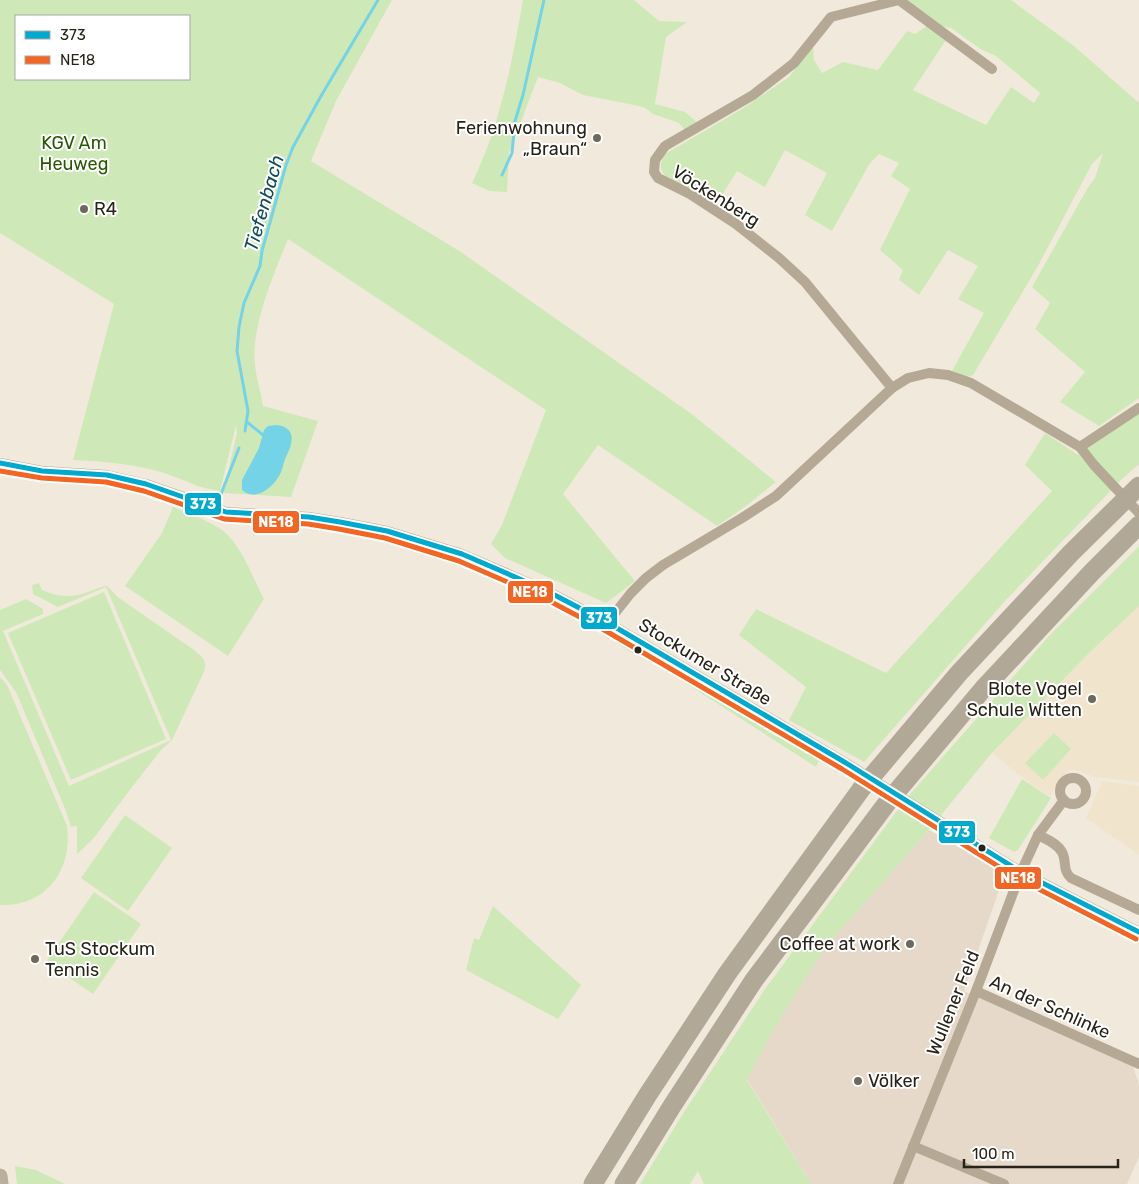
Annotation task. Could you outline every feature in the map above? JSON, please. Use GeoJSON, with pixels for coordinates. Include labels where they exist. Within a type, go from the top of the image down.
{"type":"FeatureCollection","features":[{"type":"Feature","properties":{"kind":"highway"},"geometry":{"type":"LineString","coordinates":[[593,1184],[647,1096],[727,974],[862,788],[966,666],[1071,553],[1139,486]]}},
{"type":"Feature","properties":{"kind":"highway"},"geometry":{"type":"LineString","coordinates":[[624,1184],[754,980],[887,803],[983,689],[1092,572],[1139,525]]}},
{"type":"Feature","properties":{"kind":"main road"},"geometry":{"type":"LineString","coordinates":[[0,1176],[1,1184]]}},
{"type":"Feature","properties":{"kind":"street","name":"Vöckenberg"},"geometry":{"type":"LineString","coordinates":[[892,388],[805,282],[778,258],[720,214],[690,194],[658,178],[654,172],[655,160],[665,146],[753,95],[794,63],[831,17],[899,0],[992,69]]}},
{"type":"Feature","properties":{"kind":"street"},"geometry":{"type":"LineString","coordinates":[[610,624],[611,618],[646,578],[663,565],[776,496],[892,388],[908,378],[929,373],[948,375],[972,383],[1080,447],[1094,465],[1139,513]]}},
{"type":"Feature","properties":{"kind":"street"},"geometry":{"type":"LineString","coordinates":[[1080,447],[1139,408]]}},
{"type":"Feature","properties":{"kind":"street","name":"Stockumer Straße"},"geometry":{"type":"LineString","coordinates":[[0,463],[42,471],[107,475],[146,484],[226,512],[309,517],[387,531],[462,554],[568,601],[610,624],[846,762],[1021,872],[1139,932]]}},
{"type":"Feature","properties":{"kind":"street"},"geometry":{"type":"LineString","coordinates":[[1021,872],[1038,835],[1064,800]]}},
{"type":"Feature","properties":{"kind":"street"},"geometry":{"type":"LineString","coordinates":[[1038,835],[1058,846],[1063,852],[1065,870],[1071,878],[1139,910]]}},
{"type":"Feature","properties":{"kind":"street","name":"Wullener Feld"},"geometry":{"type":"LineString","coordinates":[[898,1184],[976,991],[1021,872]]}},
{"type":"Feature","properties":{"kind":"street","name":"An der Schlinke"},"geometry":{"type":"LineString","coordinates":[[976,991],[1139,1064]]}},
{"type":"Feature","properties":{"kind":"street"},"geometry":{"type":"LineString","coordinates":[[913,1146],[1004,1184]]}},
{"type":"Feature","properties":{"kind":"shaded area","name":"Blote Vogel Schule Witten"},"geometry":{"type":"Polygon","coordinates":[[[1139,606],[1139,782],[1094,777],[1080,771],[1069,770],[1050,796],[1023,778],[992,753],[1088,654],[1139,606]]]}},
{"type":"Feature","properties":{"kind":"shaded area"},"geometry":{"type":"Polygon","coordinates":[[[1102,781],[1139,786],[1139,855],[1086,818],[1102,781]]]}},
{"type":"Feature","properties":{"kind":"shaded area"},"geometry":{"type":"Polygon","coordinates":[[[929,830],[992,866],[1002,882],[964,991],[1132,1064],[1139,1084],[1139,1157],[1127,1184],[811,1184],[747,1079],[792,999],[828,944],[929,830]]]}},
{"type":"Feature","properties":{"kind":"green space","name":"KGV Am Heuweg"},"geometry":{"type":"Polygon","coordinates":[[[0,0],[392,0],[336,101],[311,161],[461,252],[693,415],[776,482],[717,526],[598,445],[563,494],[635,581],[606,603],[505,558],[491,544],[502,525],[546,410],[288,239],[265,300],[256,333],[255,349],[256,369],[263,406],[318,421],[291,497],[223,493],[237,433],[236,425],[220,491],[139,467],[107,462],[73,460],[114,304],[0,233],[0,0]]]}},
{"type":"Feature","properties":{"kind":"green space"},"geometry":{"type":"Polygon","coordinates":[[[523,0],[634,0],[659,21],[687,22],[666,37],[655,104],[685,112],[698,123],[685,130],[679,123],[653,114],[644,107],[583,95],[560,83],[538,77],[509,153],[507,192],[489,191],[472,183],[498,116],[523,0]]]}},
{"type":"Feature","properties":{"kind":"green space"},"geometry":{"type":"Polygon","coordinates":[[[906,0],[1011,0],[1074,46],[1139,103],[1139,398],[1099,426],[1060,402],[1085,372],[1035,329],[1050,303],[1032,287],[1095,178],[1103,153],[1092,164],[1038,266],[973,375],[967,377],[952,371],[984,313],[958,299],[978,266],[948,250],[919,295],[899,280],[903,270],[880,250],[910,189],[891,176],[899,163],[879,154],[870,163],[832,231],[805,215],[827,173],[785,150],[765,187],[737,171],[716,205],[665,176],[661,168],[665,154],[742,109],[789,77],[813,46],[814,60],[822,73],[843,62],[878,70],[907,31],[915,34],[927,26],[946,40],[913,90],[986,125],[1011,87],[1034,103],[1040,93],[996,56],[982,50],[951,28],[939,26],[906,0]]]}},
{"type":"Feature","properties":{"kind":"green space"},"geometry":{"type":"Polygon","coordinates":[[[1139,411],[1139,464],[1121,480],[1004,602],[864,762],[789,720],[806,687],[739,635],[756,609],[886,673],[1052,491],[1025,465],[1045,433],[1078,455],[1139,411]]]}},
{"type":"Feature","properties":{"kind":"green space"},"geometry":{"type":"Polygon","coordinates":[[[173,507],[210,523],[229,536],[241,552],[264,599],[228,656],[125,586],[162,533],[173,507]]]}},
{"type":"Feature","properties":{"kind":"green space"},"geometry":{"type":"Polygon","coordinates":[[[1139,546],[1139,606],[1088,654],[990,755],[929,830],[828,944],[767,1041],[747,1080],[811,1184],[704,1184],[698,1171],[690,1184],[640,1184],[684,1112],[765,989],[905,800],[1048,637],[1139,546]]]}},
{"type":"Feature","properties":{"kind":"green space"},"geometry":{"type":"Polygon","coordinates":[[[39,583],[42,590],[65,596],[82,594],[107,586],[119,598],[194,650],[203,658],[205,663],[203,674],[172,740],[161,750],[93,839],[77,854],[77,826],[71,827],[16,692],[0,670],[0,610],[26,599],[43,609],[43,614],[3,631],[69,786],[171,740],[106,587],[58,607],[33,594],[32,585],[39,583]]]}},
{"type":"Feature","properties":{"kind":"green space"},"geometry":{"type":"Polygon","coordinates":[[[104,592],[166,739],[71,780],[8,633],[104,592]]]}},
{"type":"Feature","properties":{"kind":"green space"},"geometry":{"type":"Polygon","coordinates":[[[614,638],[639,653],[641,650],[820,758],[816,767],[642,655],[626,649],[614,638]]]}},
{"type":"Feature","properties":{"kind":"green space"},"geometry":{"type":"Polygon","coordinates":[[[0,677],[7,685],[67,826],[68,842],[66,857],[61,871],[53,883],[31,900],[16,904],[0,905],[0,677]]]}},
{"type":"Feature","properties":{"kind":"green space"},"geometry":{"type":"Polygon","coordinates":[[[1054,733],[1071,749],[1043,780],[1025,763],[1054,733]]]}},
{"type":"Feature","properties":{"kind":"green space"},"geometry":{"type":"Polygon","coordinates":[[[1022,779],[1051,798],[1018,850],[1014,852],[989,838],[1022,779]]]}},
{"type":"Feature","properties":{"kind":"green space"},"geometry":{"type":"Polygon","coordinates":[[[125,815],[172,848],[128,911],[81,878],[125,815]]]}},
{"type":"Feature","properties":{"kind":"green space"},"geometry":{"type":"Polygon","coordinates":[[[94,892],[141,924],[93,994],[46,962],[94,892]]]}},
{"type":"Feature","properties":{"kind":"green space"},"geometry":{"type":"Polygon","coordinates":[[[493,906],[581,985],[558,1019],[466,970],[474,938],[479,940],[493,906]]]}},
{"type":"Feature","properties":{"kind":"green space"},"geometry":{"type":"Polygon","coordinates":[[[15,1166],[36,1170],[65,1184],[17,1184],[15,1166]]]}},
{"type":"Feature","properties":{"kind":"water"},"geometry":{"type":"Polygon","coordinates":[[[277,425],[288,429],[292,442],[276,481],[263,492],[252,495],[242,490],[242,480],[259,448],[264,430],[268,426],[277,425]]]}},
{"type":"Feature","properties":{"kind":"waterway","name":"Tiefenbach"},"geometry":{"type":"LineString","coordinates":[[245,431],[248,411],[237,351],[239,327],[244,303],[260,266],[262,251],[286,165],[293,147],[321,96],[378,0]]}},
{"type":"Feature","properties":{"kind":"waterway"},"geometry":{"type":"LineString","coordinates":[[502,175],[512,153],[515,121],[523,95],[544,0]]}},
{"type":"Feature","properties":{"kind":"waterway"},"geometry":{"type":"LineString","coordinates":[[247,422],[263,435]]}},
{"type":"Feature","properties":{"kind":"waterway","name":"Tiefenbach"},"geometry":{"type":"LineString","coordinates":[[221,494],[239,448]]}},
{"type":"Feature","properties":{"kind":"transit line","name":"373"},"geometry":{"type":"LineString","coordinates":[[0,463],[42,471],[107,475],[146,484],[226,512],[309,517],[340,522],[387,531],[462,554],[545,590],[610,624],[846,763],[1021,872],[1139,932]]}},
{"type":"Feature","properties":{"kind":"transit line","name":"NE18"},"geometry":{"type":"LineString","coordinates":[[0,471],[42,478],[106,482],[144,491],[224,519],[308,524],[339,529],[385,538],[459,561],[542,597],[606,631],[842,769],[1017,878],[1136,939]]}},
{"type":"Feature","properties":{"kind":"place","name":"Ferienwohnung „Braun“"},"geometry":{"type":"Point","coordinates":[597,138]}},
{"type":"Feature","properties":{"kind":"place","name":"R4"},"geometry":{"type":"Point","coordinates":[84,209]}},
{"type":"Feature","properties":{"kind":"place","name":"Blote Vogel Schule Witten"},"geometry":{"type":"Point","coordinates":[1092,699]}},
{"type":"Feature","properties":{"kind":"place","name":"Coffee at work"},"geometry":{"type":"Point","coordinates":[910,944]}},
{"type":"Feature","properties":{"kind":"place","name":"TuS Stockum Tennis"},"geometry":{"type":"Point","coordinates":[35,959]}},
{"type":"Feature","properties":{"kind":"place","name":"Völker"},"geometry":{"type":"Point","coordinates":[858,1081]}}]}
